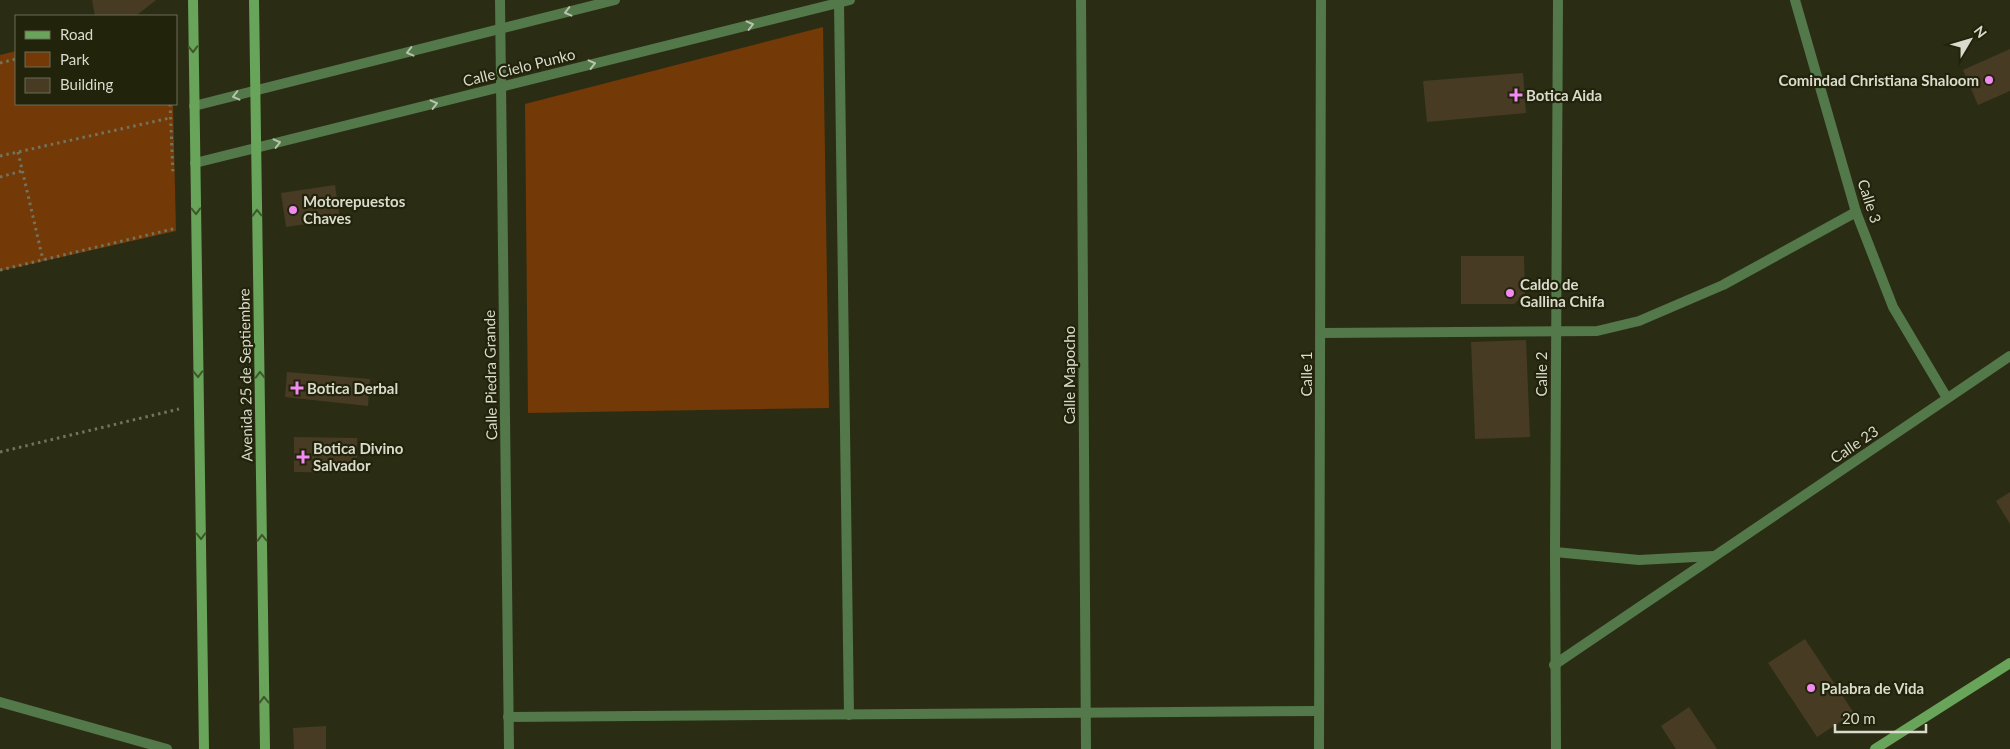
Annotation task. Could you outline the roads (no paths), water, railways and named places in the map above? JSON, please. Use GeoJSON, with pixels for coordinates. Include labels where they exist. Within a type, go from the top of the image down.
{"type":"FeatureCollection","features":[{"type":"Feature","properties":{"kind":"main road"},"geometry":{"type":"LineString","coordinates":[[193,0],[204,749]]}},
{"type":"Feature","properties":{"kind":"main road","name":"Avenida 25 de Septiembre"},"geometry":{"type":"LineString","coordinates":[[254,0],[265,749]]}},
{"type":"Feature","properties":{"kind":"main road"},"geometry":{"type":"LineString","coordinates":[[1875,749],[2010,663]]}},
{"type":"Feature","properties":{"kind":"street","name":"Calle Piedra Grande"},"geometry":{"type":"LineString","coordinates":[[500,0],[509,749]]}},
{"type":"Feature","properties":{"kind":"street"},"geometry":{"type":"LineString","coordinates":[[194,106],[615,0]]}},
{"type":"Feature","properties":{"kind":"street","name":"Calle Mapocho"},"geometry":{"type":"LineString","coordinates":[[1081,0],[1086,749]]}},
{"type":"Feature","properties":{"kind":"street","name":"Calle 1"},"geometry":{"type":"LineString","coordinates":[[1319,749],[1321,0]]}},
{"type":"Feature","properties":{"kind":"street","name":"Calle 2"},"geometry":{"type":"LineString","coordinates":[[1556,749],[1554,665],[1558,0]]}},
{"type":"Feature","properties":{"kind":"street","name":"Calle 3"},"geometry":{"type":"LineString","coordinates":[[1795,0],[1856,212],[1893,307],[1948,398]]}},
{"type":"Feature","properties":{"kind":"street"},"geometry":{"type":"LineString","coordinates":[[845,1],[849,715]]}},
{"type":"Feature","properties":{"kind":"street","name":"Calle Cielo Punko"},"geometry":{"type":"LineString","coordinates":[[195,163],[845,1]]}},
{"type":"Feature","properties":{"kind":"street"},"geometry":{"type":"LineString","coordinates":[[1321,333],[1598,331],[1639,321],[1723,286],[1856,212]]}},
{"type":"Feature","properties":{"kind":"street","name":"Calle 23"},"geometry":{"type":"LineString","coordinates":[[1554,665],[2010,356]]}},
{"type":"Feature","properties":{"kind":"street"},"geometry":{"type":"LineString","coordinates":[[1555,552],[1639,560],[1715,556]]}},
{"type":"Feature","properties":{"kind":"street"},"geometry":{"type":"LineString","coordinates":[[0,702],[167,749]]}},
{"type":"Feature","properties":{"kind":"street"},"geometry":{"type":"LineString","coordinates":[[508,717],[1319,711]]}},
{"type":"Feature","properties":{"kind":"place","name":"Comindad Christiana Shaloom"},"geometry":{"type":"Point","coordinates":[1989,80]}},
{"type":"Feature","properties":{"kind":"place","name":"Botica Aida"},"geometry":{"type":"Point","coordinates":[1516,95]}},
{"type":"Feature","properties":{"kind":"place","name":"Motorepuestos Chaves"},"geometry":{"type":"Point","coordinates":[293,210]}},
{"type":"Feature","properties":{"kind":"place","name":"Caldo de Gallina Chifa"},"geometry":{"type":"Point","coordinates":[1510,293]}},
{"type":"Feature","properties":{"kind":"place","name":"Botica Derbal"},"geometry":{"type":"Point","coordinates":[297,388]}},
{"type":"Feature","properties":{"kind":"place","name":"Botica Divino Salvador"},"geometry":{"type":"Point","coordinates":[303,457]}},
{"type":"Feature","properties":{"kind":"place","name":"Palabra de Vida"},"geometry":{"type":"Point","coordinates":[1811,688]}}]}
